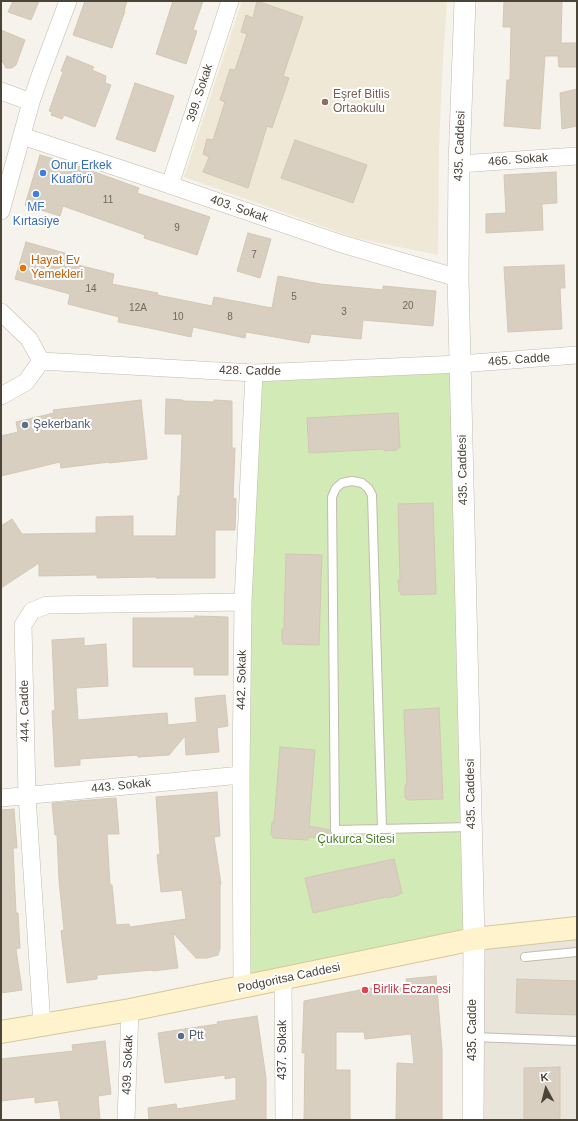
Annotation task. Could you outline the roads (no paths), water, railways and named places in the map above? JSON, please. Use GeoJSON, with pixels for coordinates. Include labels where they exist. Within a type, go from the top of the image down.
{"type":"FeatureCollection","features":[{"type":"Feature","properties":{"kind":"main road","name":"Podgoritsa Caddesi"},"geometry":{"type":"LineString","coordinates":[[1,1032],[130,1010],[474,939],[577,928]]}},
{"type":"Feature","properties":{"kind":"street"},"geometry":{"type":"LineString","coordinates":[[1,211],[31,102],[68,1]]}},
{"type":"Feature","properties":{"kind":"street","name":"399. Sokak"},"geometry":{"type":"LineString","coordinates":[[170,185],[230,1]]}},
{"type":"Feature","properties":{"kind":"street","name":"435. Caddesi"},"geometry":{"type":"LineString","coordinates":[[465,1],[458,164],[458,278],[474,939]]}},
{"type":"Feature","properties":{"kind":"street"},"geometry":{"type":"LineString","coordinates":[[1,91],[31,102]]}},
{"type":"Feature","properties":{"kind":"street","name":"403. Sokak"},"geometry":{"type":"LineString","coordinates":[[22,136],[342,244],[458,278]]}},
{"type":"Feature","properties":{"kind":"street","name":"466. Sokak"},"geometry":{"type":"LineString","coordinates":[[458,164],[577,156]]}},
{"type":"Feature","properties":{"kind":"street"},"geometry":{"type":"LineString","coordinates":[[1,312],[29,338],[41,361],[26,382],[1,396]]}},
{"type":"Feature","properties":{"kind":"street","name":"465. Cadde"},"geometry":{"type":"LineString","coordinates":[[460,364],[577,356]]}},
{"type":"Feature","properties":{"kind":"street","name":"428. Cadde"},"geometry":{"type":"LineString","coordinates":[[41,361],[254,373],[460,364]]}},
{"type":"Feature","properties":{"kind":"street","name":"442. Sokak"},"geometry":{"type":"LineString","coordinates":[[242,987],[241,775],[243,602],[254,373]]}},
{"type":"Feature","properties":{"kind":"street","name":"444. Cadde"},"geometry":{"type":"LineString","coordinates":[[42,1025],[26,795],[23,625],[32,611],[47,605],[243,602]]}},
{"type":"Feature","properties":{"kind":"street","name":"443. Sokak"},"geometry":{"type":"LineString","coordinates":[[1,798],[241,775]]}},
{"type":"Feature","properties":{"kind":"street","name":"435. Cadde"},"geometry":{"type":"LineString","coordinates":[[473,1120],[474,939]]}},
{"type":"Feature","properties":{"kind":"street","name":"437. Sokak"},"geometry":{"type":"LineString","coordinates":[[283,979],[284,1120]]}},
{"type":"Feature","properties":{"kind":"street","name":"439. Sokak"},"geometry":{"type":"LineString","coordinates":[[126,1120],[130,1010]]}},
{"type":"Feature","properties":{"kind":"lane"},"geometry":{"type":"LineString","coordinates":[[382,829],[372,495],[368,488],[362,483],[352,481],[342,483],[336,488],[332,497],[335,830],[382,829],[472,827]]}},
{"type":"Feature","properties":{"kind":"lane"},"geometry":{"type":"LineString","coordinates":[[525,957],[577,952]]}},
{"type":"Feature","properties":{"kind":"lane"},"geometry":{"type":"LineString","coordinates":[[473,1037],[577,1040]]}},
{"type":"Feature","properties":{"kind":"place","name":"Eşref Bitlis Ortaokulu"},"geometry":{"type":"Point","coordinates":[325,102]}},
{"type":"Feature","properties":{"kind":"place","name":"Onur Erkek Kuaförü"},"geometry":{"type":"Point","coordinates":[43,173]}},
{"type":"Feature","properties":{"kind":"place","name":"MF Kırtasiye"},"geometry":{"type":"Point","coordinates":[36,194]}},
{"type":"Feature","properties":{"kind":"place","name":"Hayat Ev Yemekleri"},"geometry":{"type":"Point","coordinates":[23,268]}},
{"type":"Feature","properties":{"kind":"place","name":"Şekerbank"},"geometry":{"type":"Point","coordinates":[25,425]}},
{"type":"Feature","properties":{"kind":"place","name":"Birlik Eczanesi"},"geometry":{"type":"Point","coordinates":[365,990]}},
{"type":"Feature","properties":{"kind":"place","name":"Ptt"},"geometry":{"type":"Point","coordinates":[181,1036]}},
{"type":"Feature","properties":{"kind":"park label","name":"Çukurca Sitesi"},"geometry":{"type":"Point","coordinates":[356,840]}}]}
